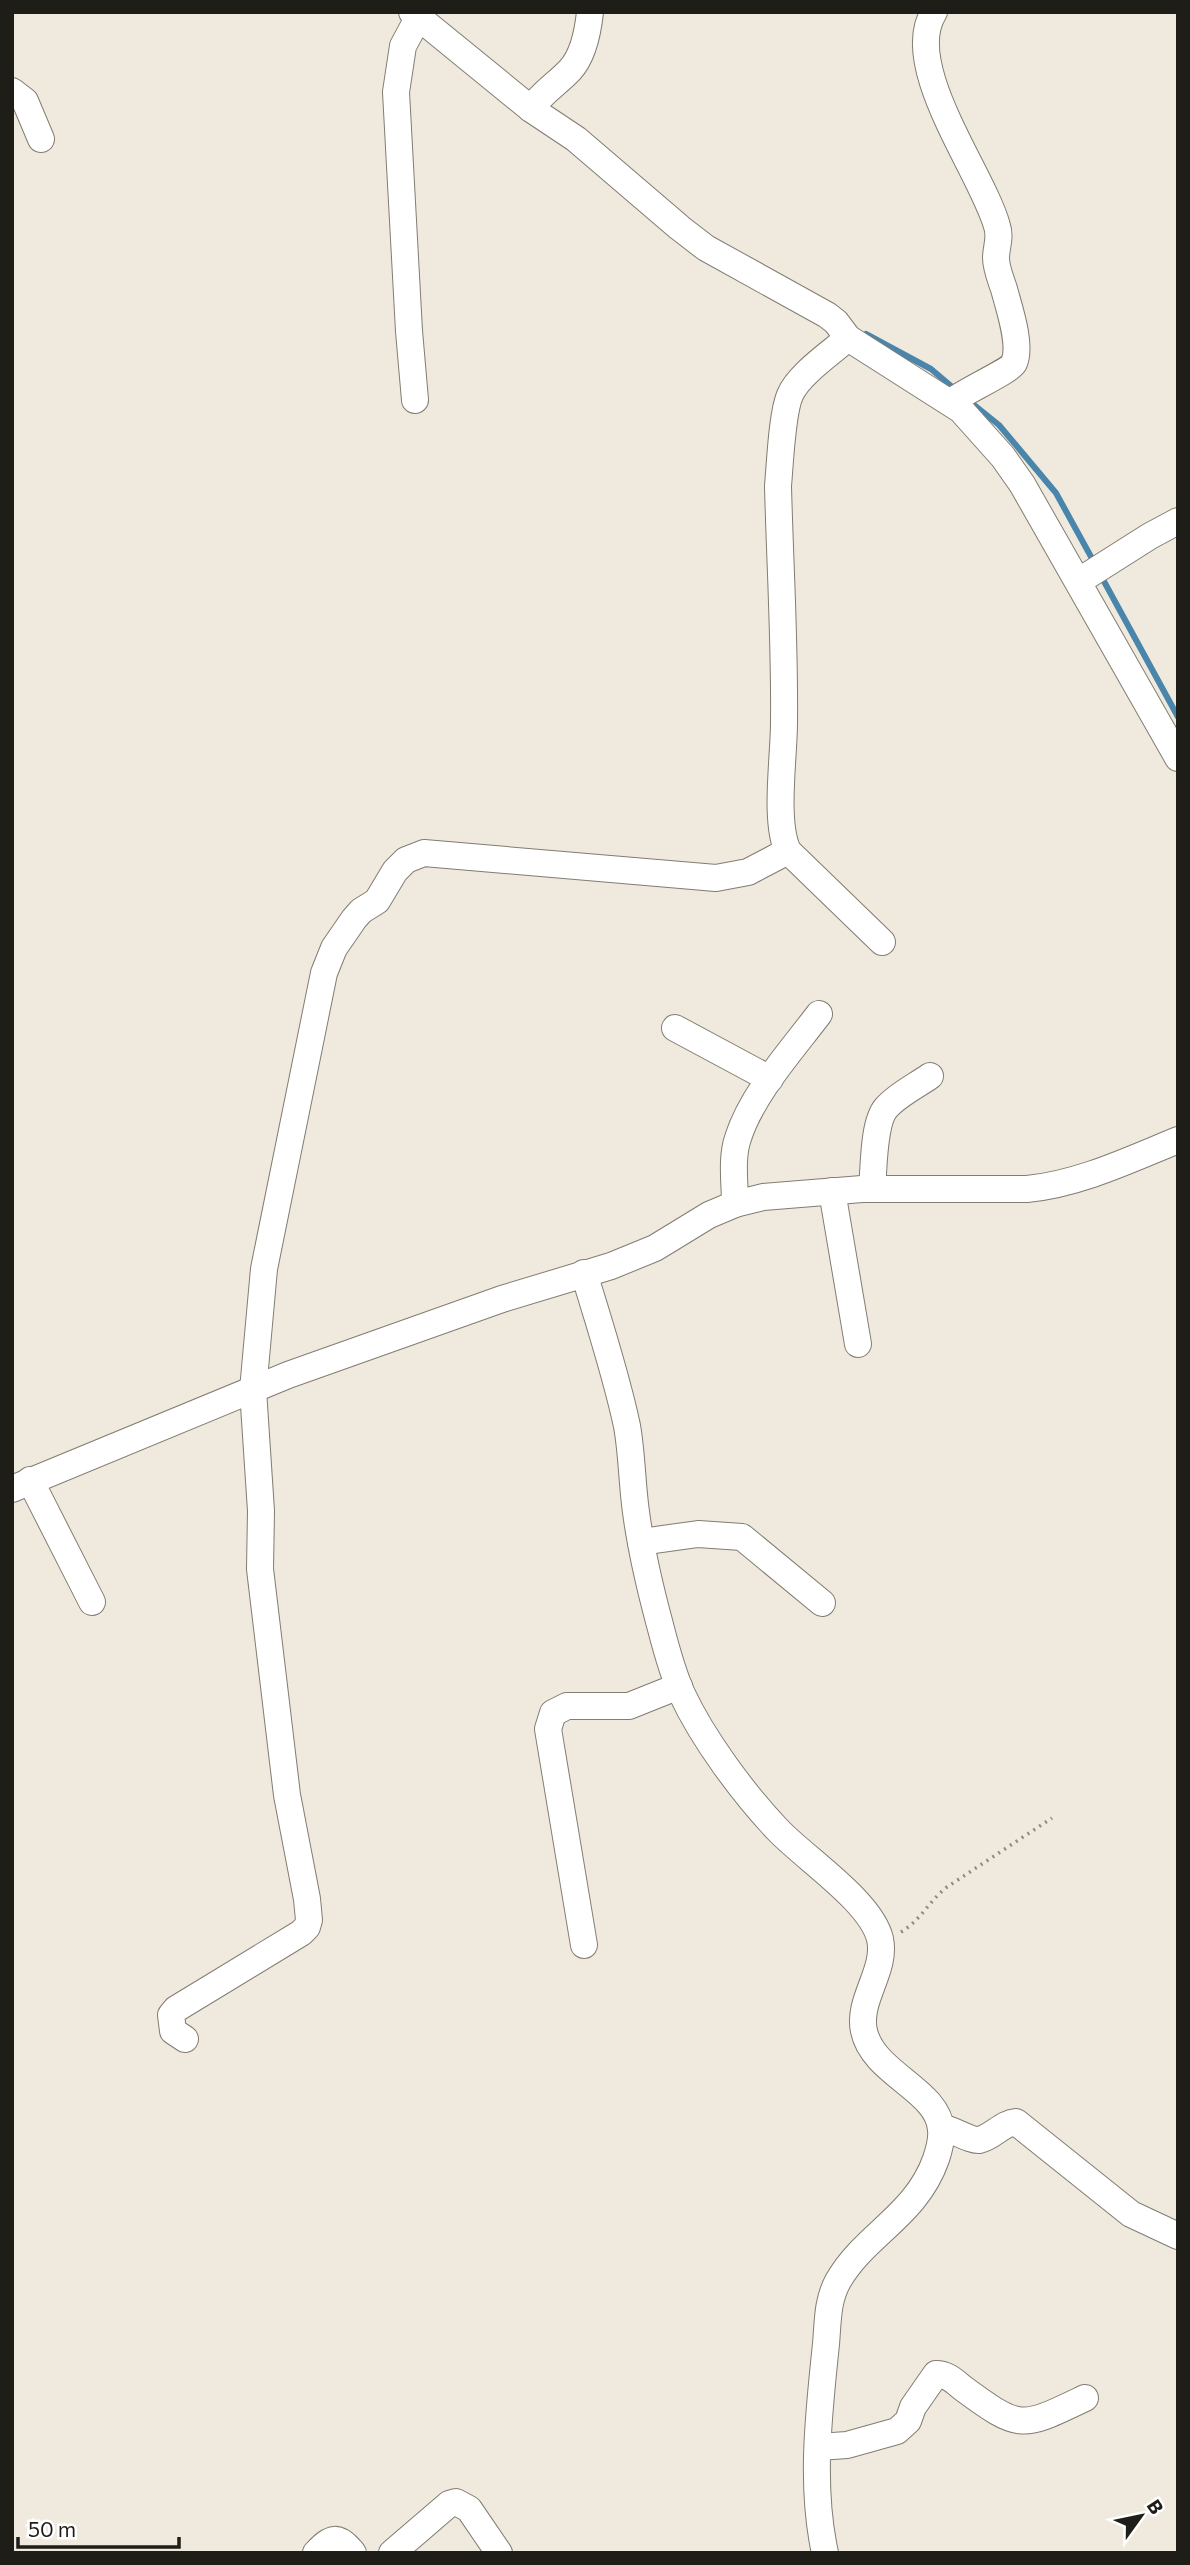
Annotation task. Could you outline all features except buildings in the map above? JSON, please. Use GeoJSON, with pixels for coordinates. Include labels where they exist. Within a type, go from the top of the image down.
{"type":"FeatureCollection","features":[{"type":"Feature","properties":{"kind":"street"},"geometry":{"type":"LineString","coordinates":[[540,98],[572,68],[580,52],[590,12]]}},
{"type":"Feature","properties":{"kind":"street"},"geometry":{"type":"LineString","coordinates":[[934,12],[926,27],[933,83],[998,226],[1000,238],[996,259],[1015,340],[1014,362],[1009,369],[961,395]]}},
{"type":"Feature","properties":{"kind":"street"},"geometry":{"type":"LineString","coordinates":[[415,400],[396,92],[403,46],[415,15],[540,98],[576,139],[654,208],[706,248],[827,315],[836,321],[848,338],[961,395],[984,434],[1087,575],[1178,758]]}},
{"type":"Feature","properties":{"kind":"street"},"geometry":{"type":"LineString","coordinates":[[12,91],[25,101],[41,139]]}},
{"type":"Feature","properties":{"kind":"street"},"geometry":{"type":"LineString","coordinates":[[848,338],[797,384],[790,396],[781,455],[778,486],[785,726],[781,818],[784,844],[788,851],[882,942]]}},
{"type":"Feature","properties":{"kind":"street"},"geometry":{"type":"LineString","coordinates":[[1087,575],[1178,521]]}},
{"type":"Feature","properties":{"kind":"street"},"geometry":{"type":"LineString","coordinates":[[186,2039],[173,2031],[171,2015],[176,2008],[301,1933],[309,1920],[287,1795],[260,1569],[261,1511],[253,1390],[264,1269],[324,973],[334,948],[361,911],[377,901],[395,871],[406,860],[424,853],[716,878],[748,872],[788,851]]}},
{"type":"Feature","properties":{"kind":"street"},"geometry":{"type":"LineString","coordinates":[[735,1204],[735,1157],[738,1139],[770,1079],[819,1014]]}},
{"type":"Feature","properties":{"kind":"street"},"geometry":{"type":"LineString","coordinates":[[676,1028],[770,1079]]}},
{"type":"Feature","properties":{"kind":"street"},"geometry":{"type":"LineString","coordinates":[[872,1189],[883,1113],[892,1102],[930,1076]]}},
{"type":"Feature","properties":{"kind":"street"},"geometry":{"type":"LineString","coordinates":[[92,1602],[21,1485],[253,1390],[416,1329],[611,1266],[655,1248],[709,1215],[735,1204],[832,1191],[1048,1187],[1067,1183],[1178,1140]]}},
{"type":"Feature","properties":{"kind":"street"},"geometry":{"type":"LineString","coordinates":[[832,1191],[858,1344]]}},
{"type":"Feature","properties":{"kind":"street"},"geometry":{"type":"LineString","coordinates":[[584,1273],[627,1426],[641,1542],[662,1634],[679,1686],[702,1729],[746,1794],[779,1831],[856,1902],[872,1924],[880,1942],[880,1956],[862,2023],[867,2045],[892,2073],[926,2101],[941,2127],[935,2162],[914,2201],[849,2264],[829,2300],[818,2447],[818,2508],[825,2553]]}},
{"type":"Feature","properties":{"kind":"street"},"geometry":{"type":"LineString","coordinates":[[641,1542],[698,1534],[741,1538],[822,1603]]}},
{"type":"Feature","properties":{"kind":"street"},"geometry":{"type":"LineString","coordinates":[[584,1945],[555,1780],[548,1729],[550,1720],[559,1709],[567,1706],[629,1706],[679,1686]]}},
{"type":"Feature","properties":{"kind":"street"},"geometry":{"type":"LineString","coordinates":[[941,2127],[980,2140],[1007,2124],[1016,2122],[1131,2214],[1178,2236]]}},
{"type":"Feature","properties":{"kind":"street"},"geometry":{"type":"LineString","coordinates":[[818,2447],[846,2445],[897,2431],[908,2421],[913,2407],[936,2374],[946,2375],[1016,2422],[1038,2420],[1085,2399]]}},
{"type":"Feature","properties":{"kind":"street"},"geometry":{"type":"LineString","coordinates":[[392,2553],[449,2504],[456,2502],[469,2509],[499,2553]]}},
{"type":"Feature","properties":{"kind":"street"},"geometry":{"type":"LineString","coordinates":[[316,2553],[328,2540],[336,2539],[354,2553]]}},
{"type":"Feature","properties":{"kind":"path"},"geometry":{"type":"LineString","coordinates":[[880,1942],[915,1924],[937,1895],[947,1887],[1052,1818]]}},
{"type":"Feature","properties":{"kind":"waterway"},"geometry":{"type":"LineString","coordinates":[[866,334],[931,369],[957,391]]}},
{"type":"Feature","properties":{"kind":"waterway"},"geometry":{"type":"LineString","coordinates":[[968,400],[999,425],[1056,493],[1095,564]]}},
{"type":"Feature","properties":{"kind":"waterway"},"geometry":{"type":"LineString","coordinates":[[1100,574],[1178,717]]}}]}
